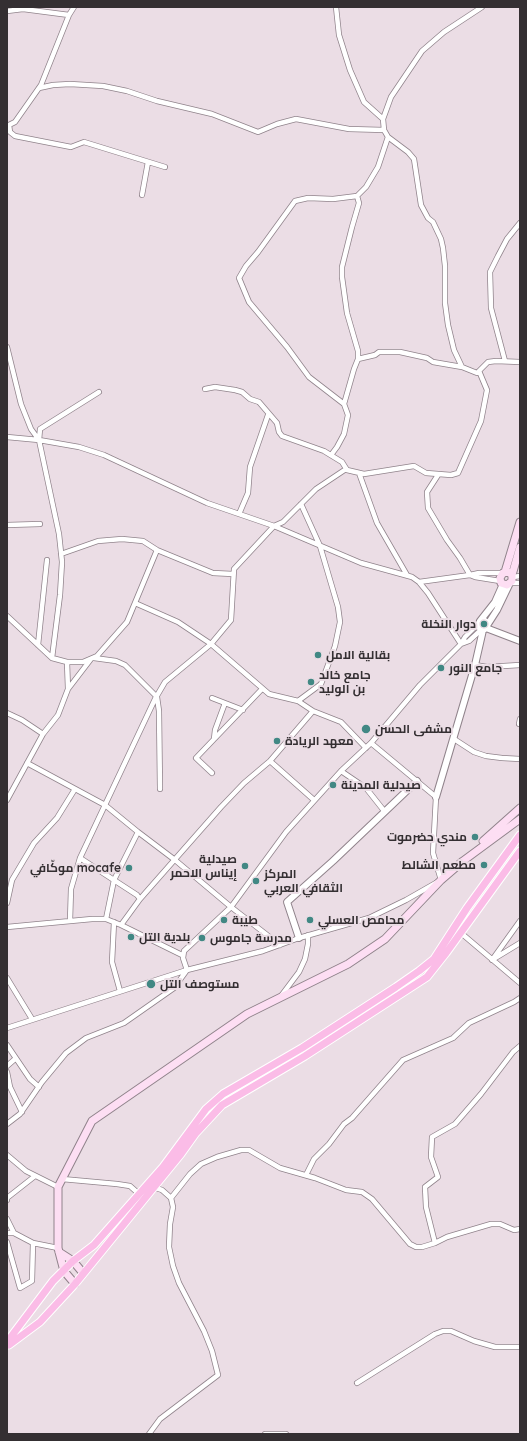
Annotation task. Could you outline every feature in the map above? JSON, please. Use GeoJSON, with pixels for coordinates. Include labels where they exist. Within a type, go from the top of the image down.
{"type":"FeatureCollection","features":[{"type":"Feature","properties":{"kind":"main road"},"geometry":{"type":"LineString","coordinates":[[508,578],[520,522]]}},
{"type":"Feature","properties":{"kind":"main road"},"geometry":{"type":"LineString","coordinates":[[508,578],[520,547]]}},
{"type":"Feature","properties":{"kind":"main road"},"geometry":{"type":"LineString","coordinates":[[75,1284],[64,1271],[58,1250],[58,1187],[92,1121],[247,1014],[348,964],[385,939],[441,880],[520,808]]}},
{"type":"Feature","properties":{"kind":"main road"},"geometry":{"type":"LineString","coordinates":[[462,861],[520,819]]}},
{"type":"Feature","properties":{"kind":"main road"},"geometry":{"type":"LineString","coordinates":[[7,1342],[53,1281],[73,1261],[94,1245],[163,1167],[206,1109],[223,1094],[308,1044],[396,987],[419,971],[434,958],[467,908],[520,835]]}},
{"type":"Feature","properties":{"kind":"main road"},"geometry":{"type":"LineString","coordinates":[[7,1347],[40,1322],[75,1284],[153,1187],[182,1154],[196,1133],[222,1105],[305,1056],[427,977],[461,933],[520,851]]}},
{"type":"Feature","properties":{"kind":"main road"},"geometry":{"type":"LineString","coordinates":[[58,1250],[73,1261],[84,1273]]}},
{"type":"Feature","properties":{"kind":"street"},"geometry":{"type":"LineString","coordinates":[[74,7],[41,85],[15,122],[8,126],[10,132],[15,136],[71,146],[84,142],[165,167]]}},
{"type":"Feature","properties":{"kind":"street"},"geometry":{"type":"LineString","coordinates":[[336,7],[335,10],[339,35],[350,70],[364,102],[383,120]]}},
{"type":"Feature","properties":{"kind":"street"},"geometry":{"type":"LineString","coordinates":[[462,367],[454,350],[448,326],[445,303],[445,266],[441,239],[433,222],[428,218],[421,205],[414,159],[408,152],[388,137],[384,130],[383,120],[391,97],[422,51],[444,32],[482,7]]}},
{"type":"Feature","properties":{"kind":"street"},"geometry":{"type":"LineString","coordinates":[[7,11],[24,9],[69,16]]}},
{"type":"Feature","properties":{"kind":"street"},"geometry":{"type":"LineString","coordinates":[[38,88],[70,84],[103,86],[212,114],[258,132],[277,124],[296,119],[349,129],[384,130]]}},
{"type":"Feature","properties":{"kind":"street"},"geometry":{"type":"LineString","coordinates":[[331,455],[344,434],[348,415],[344,404],[309,377],[287,347],[249,302],[239,278],[246,266],[295,201],[308,198],[333,199],[357,196],[366,187],[378,167],[388,137]]}},
{"type":"Feature","properties":{"kind":"street"},"geometry":{"type":"LineString","coordinates":[[142,195],[148,162]]}},
{"type":"Feature","properties":{"kind":"street"},"geometry":{"type":"LineString","coordinates":[[344,404],[358,359],[358,351],[347,312],[346,296],[342,278],[342,267],[359,202],[357,196]]}},
{"type":"Feature","properties":{"kind":"street"},"geometry":{"type":"LineString","coordinates":[[505,361],[491,308],[490,272],[507,239],[520,223]]}},
{"type":"Feature","properties":{"kind":"street"},"geometry":{"type":"LineString","coordinates":[[7,347],[21,404],[31,429],[39,440]]}},
{"type":"Feature","properties":{"kind":"street"},"geometry":{"type":"LineString","coordinates":[[358,359],[375,355],[379,352],[400,352],[427,358],[433,362],[462,367],[477,373],[488,362],[520,362]]}},
{"type":"Feature","properties":{"kind":"street"},"geometry":{"type":"LineString","coordinates":[[206,389],[215,387],[242,392],[250,399],[259,402],[268,415],[277,423],[282,436],[310,445],[331,455],[342,462],[346,469],[364,474],[414,466],[426,473],[451,475],[458,473],[480,421],[487,390],[479,371]]}},
{"type":"Feature","properties":{"kind":"street"},"geometry":{"type":"LineString","coordinates":[[52,658],[60,595],[61,554],[59,534],[39,440],[40,429],[99,392]]}},
{"type":"Feature","properties":{"kind":"street"},"geometry":{"type":"LineString","coordinates":[[239,514],[248,493],[250,467],[268,415]]}},
{"type":"Feature","properties":{"kind":"street"},"geometry":{"type":"LineString","coordinates":[[7,438],[39,440],[79,447],[104,456],[207,502],[274,526],[361,563],[407,575],[419,582],[428,593],[460,644]]}},
{"type":"Feature","properties":{"kind":"street"},"geometry":{"type":"LineString","coordinates":[[70,921],[71,889],[80,858],[165,682],[211,644],[232,620],[234,569],[274,526],[283,522],[316,489],[346,469]]}},
{"type":"Feature","properties":{"kind":"street"},"geometry":{"type":"LineString","coordinates":[[359,473],[377,523],[407,575]]}},
{"type":"Feature","properties":{"kind":"street"},"geometry":{"type":"LineString","coordinates":[[438,475],[428,492],[428,508],[470,575],[478,578],[508,578]]}},
{"type":"Feature","properties":{"kind":"street"},"geometry":{"type":"LineString","coordinates":[[298,701],[321,684],[335,646],[340,622],[338,607],[320,546],[301,504]]}},
{"type":"Feature","properties":{"kind":"street"},"geometry":{"type":"LineString","coordinates":[[7,525],[40,524]]}},
{"type":"Feature","properties":{"kind":"street"},"geometry":{"type":"LineString","coordinates":[[61,554],[98,541],[122,539],[143,541],[157,550],[214,573],[233,574]]}},
{"type":"Feature","properties":{"kind":"street"},"geometry":{"type":"LineString","coordinates":[[7,616],[52,658],[66,662],[83,662],[97,656],[127,622],[157,550]]}},
{"type":"Feature","properties":{"kind":"street"},"geometry":{"type":"LineString","coordinates":[[38,645],[47,560]]}},
{"type":"Feature","properties":{"kind":"street"},"geometry":{"type":"LineString","coordinates":[[419,582],[479,573],[508,578],[520,583]]}},
{"type":"Feature","properties":{"kind":"street"},"geometry":{"type":"LineString","coordinates":[[182,956],[184,951],[231,907],[286,832],[314,800],[341,771],[371,743],[420,685],[479,622],[495,602],[508,578]]}},
{"type":"Feature","properties":{"kind":"street"},"geometry":{"type":"LineString","coordinates":[[460,644],[469,641],[485,628],[497,610],[508,578]]}},
{"type":"Feature","properties":{"kind":"street"},"geometry":{"type":"LineString","coordinates":[[135,603],[178,622],[211,644],[269,694],[298,701],[313,710],[341,722],[366,748]]}},
{"type":"Feature","properties":{"kind":"street"},"geometry":{"type":"LineString","coordinates":[[7,1028],[187,970],[253,954],[308,935],[369,918],[406,900],[441,880],[433,853],[436,797],[485,628],[484,620],[479,622]]}},
{"type":"Feature","properties":{"kind":"street"},"geometry":{"type":"LineString","coordinates":[[485,628],[520,641]]}},
{"type":"Feature","properties":{"kind":"street"},"geometry":{"type":"LineString","coordinates":[[7,800],[43,734],[58,715],[68,689],[92,658]]}},
{"type":"Feature","properties":{"kind":"street"},"geometry":{"type":"LineString","coordinates":[[92,658],[116,661],[125,665],[157,697],[159,711],[160,789]]}},
{"type":"Feature","properties":{"kind":"street"},"geometry":{"type":"LineString","coordinates":[[66,662],[68,689]]}},
{"type":"Feature","properties":{"kind":"street"},"geometry":{"type":"LineString","coordinates":[[475,665],[487,667],[520,665]]}},
{"type":"Feature","properties":{"kind":"street"},"geometry":{"type":"LineString","coordinates":[[212,773],[196,758],[262,689]]}},
{"type":"Feature","properties":{"kind":"street"},"geometry":{"type":"LineString","coordinates":[[212,698],[243,710]]}},
{"type":"Feature","properties":{"kind":"street"},"geometry":{"type":"LineString","coordinates":[[214,738],[215,730],[225,704]]}},
{"type":"Feature","properties":{"kind":"street"},"geometry":{"type":"LineString","coordinates":[[121,925],[140,899],[232,795],[270,760],[313,710]]}},
{"type":"Feature","properties":{"kind":"street"},"geometry":{"type":"LineString","coordinates":[[7,713],[22,720],[43,734]]}},
{"type":"Feature","properties":{"kind":"street"},"geometry":{"type":"LineString","coordinates":[[520,719],[520,724]]}},
{"type":"Feature","properties":{"kind":"street"},"geometry":{"type":"LineString","coordinates":[[454,739],[474,752],[486,756],[520,759]]}},
{"type":"Feature","properties":{"kind":"street"},"geometry":{"type":"LineString","coordinates":[[371,743],[436,797]]}},
{"type":"Feature","properties":{"kind":"street"},"geometry":{"type":"LineString","coordinates":[[270,760],[314,800]]}},
{"type":"Feature","properties":{"kind":"street"},"geometry":{"type":"LineString","coordinates":[[27,763],[105,805],[280,945]]}},
{"type":"Feature","properties":{"kind":"street"},"geometry":{"type":"LineString","coordinates":[[341,771],[366,788],[385,812]]}},
{"type":"Feature","properties":{"kind":"street"},"geometry":{"type":"LineString","coordinates":[[299,938],[287,902],[333,861],[417,781]]}},
{"type":"Feature","properties":{"kind":"street"},"geometry":{"type":"LineString","coordinates":[[7,904],[12,880],[34,843],[57,818],[75,790]]}},
{"type":"Feature","properties":{"kind":"street"},"geometry":{"type":"LineString","coordinates":[[106,919],[114,880],[138,832]]}},
{"type":"Feature","properties":{"kind":"street"},"geometry":{"type":"LineString","coordinates":[[80,858],[137,895],[140,899]]}},
{"type":"Feature","properties":{"kind":"street"},"geometry":{"type":"LineString","coordinates":[[7,927],[106,919],[182,956],[187,970]]}},
{"type":"Feature","properties":{"kind":"street"},"geometry":{"type":"LineString","coordinates":[[492,960],[520,921]]}},
{"type":"Feature","properties":{"kind":"street"},"geometry":{"type":"LineString","coordinates":[[114,922],[112,962],[120,991]]}},
{"type":"Feature","properties":{"kind":"street"},"geometry":{"type":"LineString","coordinates":[[461,933],[520,983]]}},
{"type":"Feature","properties":{"kind":"street"},"geometry":{"type":"LineString","coordinates":[[280,997],[299,972],[305,959],[308,935]]}},
{"type":"Feature","properties":{"kind":"street"},"geometry":{"type":"LineString","coordinates":[[492,960],[520,943]]}},
{"type":"Feature","properties":{"kind":"street"},"geometry":{"type":"LineString","coordinates":[[7,1124],[22,1112],[39,1087],[66,1053],[86,1038],[124,1023],[174,988],[187,970]]}},
{"type":"Feature","properties":{"kind":"street"},"geometry":{"type":"LineString","coordinates":[[7,978],[32,1019]]}},
{"type":"Feature","properties":{"kind":"street"},"geometry":{"type":"LineString","coordinates":[[306,1175],[314,1159],[403,1060],[453,1038],[469,1023],[518,999],[520,1005]]}},
{"type":"Feature","properties":{"kind":"street"},"geometry":{"type":"LineString","coordinates":[[7,1045],[15,1059],[30,1079],[39,1087]]}},
{"type":"Feature","properties":{"kind":"street"},"geometry":{"type":"LineString","coordinates":[[435,1243],[426,1206],[425,1187],[438,1177],[431,1157],[432,1137],[455,1124],[513,1052],[520,1046]]}},
{"type":"Feature","properties":{"kind":"street"},"geometry":{"type":"LineString","coordinates":[[7,1066],[15,1059]]}},
{"type":"Feature","properties":{"kind":"street"},"geometry":{"type":"LineString","coordinates":[[7,1072],[10,1087],[22,1112]]}},
{"type":"Feature","properties":{"kind":"street"},"geometry":{"type":"LineString","coordinates":[[171,1198],[190,1174],[202,1164],[217,1157],[241,1150],[249,1150],[280,1168],[316,1178],[346,1190],[362,1192],[372,1199],[410,1244],[416,1247],[422,1247],[447,1237],[491,1224],[500,1224],[514,1230],[520,1229]]}},
{"type":"Feature","properties":{"kind":"street"},"geometry":{"type":"LineString","coordinates":[[7,1155],[26,1171],[58,1187]]}},
{"type":"Feature","properties":{"kind":"street"},"geometry":{"type":"LineString","coordinates":[[7,1200],[7,1198],[35,1176]]}},
{"type":"Feature","properties":{"kind":"street"},"geometry":{"type":"LineString","coordinates":[[62,1179],[130,1186],[139,1194]]}},
{"type":"Feature","properties":{"kind":"street"},"geometry":{"type":"LineString","coordinates":[[149,1434],[160,1419],[218,1375],[212,1351],[204,1331],[179,1283],[173,1266],[169,1247],[170,1224],[173,1207],[171,1198],[162,1190],[153,1187]]}},
{"type":"Feature","properties":{"kind":"street"},"geometry":{"type":"LineString","coordinates":[[7,1219],[14,1233]]}},
{"type":"Feature","properties":{"kind":"street"},"geometry":{"type":"LineString","coordinates":[[7,1233],[14,1233],[33,1243],[58,1250]]}},
{"type":"Feature","properties":{"kind":"street"},"geometry":{"type":"LineString","coordinates":[[7,1242],[20,1288],[32,1281],[33,1243]]}},
{"type":"Feature","properties":{"kind":"street"},"geometry":{"type":"LineString","coordinates":[[357,1383],[435,1334],[443,1331],[451,1331],[474,1341],[495,1346],[520,1347]]}},
{"type":"Feature","properties":{"kind":"street"},"geometry":{"type":"LineString","coordinates":[[265,1434],[286,1434]]}},
{"type":"Feature","properties":{"kind":"place","name":"دوار النخلة"},"geometry":{"type":"Point","coordinates":[484,624]}},
{"type":"Feature","properties":{"kind":"place","name":"بقالية الامل"},"geometry":{"type":"Point","coordinates":[318,655]}},
{"type":"Feature","properties":{"kind":"place","name":"جامع النور"},"geometry":{"type":"Point","coordinates":[441,668]}},
{"type":"Feature","properties":{"kind":"place","name":"جامع خالد بن الوليد"},"geometry":{"type":"Point","coordinates":[311,682]}},
{"type":"Feature","properties":{"kind":"place","name":"مشفى الحسن"},"geometry":{"type":"Point","coordinates":[366,729]}},
{"type":"Feature","properties":{"kind":"place","name":"معهد الريادة"},"geometry":{"type":"Point","coordinates":[277,741]}},
{"type":"Feature","properties":{"kind":"place","name":"صيدلية المدينة"},"geometry":{"type":"Point","coordinates":[333,785]}},
{"type":"Feature","properties":{"kind":"place","name":"مندي حضرموت"},"geometry":{"type":"Point","coordinates":[475,837]}},
{"type":"Feature","properties":{"kind":"place","name":"مطعم الشالط"},"geometry":{"type":"Point","coordinates":[484,865]}},
{"type":"Feature","properties":{"kind":"place","name":"صيدلية إيناس الاحمر"},"geometry":{"type":"Point","coordinates":[245,866]}},
{"type":"Feature","properties":{"kind":"place","name":"موكّافي mocafe"},"geometry":{"type":"Point","coordinates":[129,868]}},
{"type":"Feature","properties":{"kind":"place","name":"المركز الثقافي العربي"},"geometry":{"type":"Point","coordinates":[256,881]}},
{"type":"Feature","properties":{"kind":"place","name":"طيبة"},"geometry":{"type":"Point","coordinates":[224,920]}},
{"type":"Feature","properties":{"kind":"place","name":"محامص العسلي"},"geometry":{"type":"Point","coordinates":[310,920]}},
{"type":"Feature","properties":{"kind":"place","name":"بلدية التل"},"geometry":{"type":"Point","coordinates":[131,937]}},
{"type":"Feature","properties":{"kind":"place","name":"مدرسة جاموس"},"geometry":{"type":"Point","coordinates":[202,938]}},
{"type":"Feature","properties":{"kind":"place","name":"مستوصف التل"},"geometry":{"type":"Point","coordinates":[151,984]}}]}
